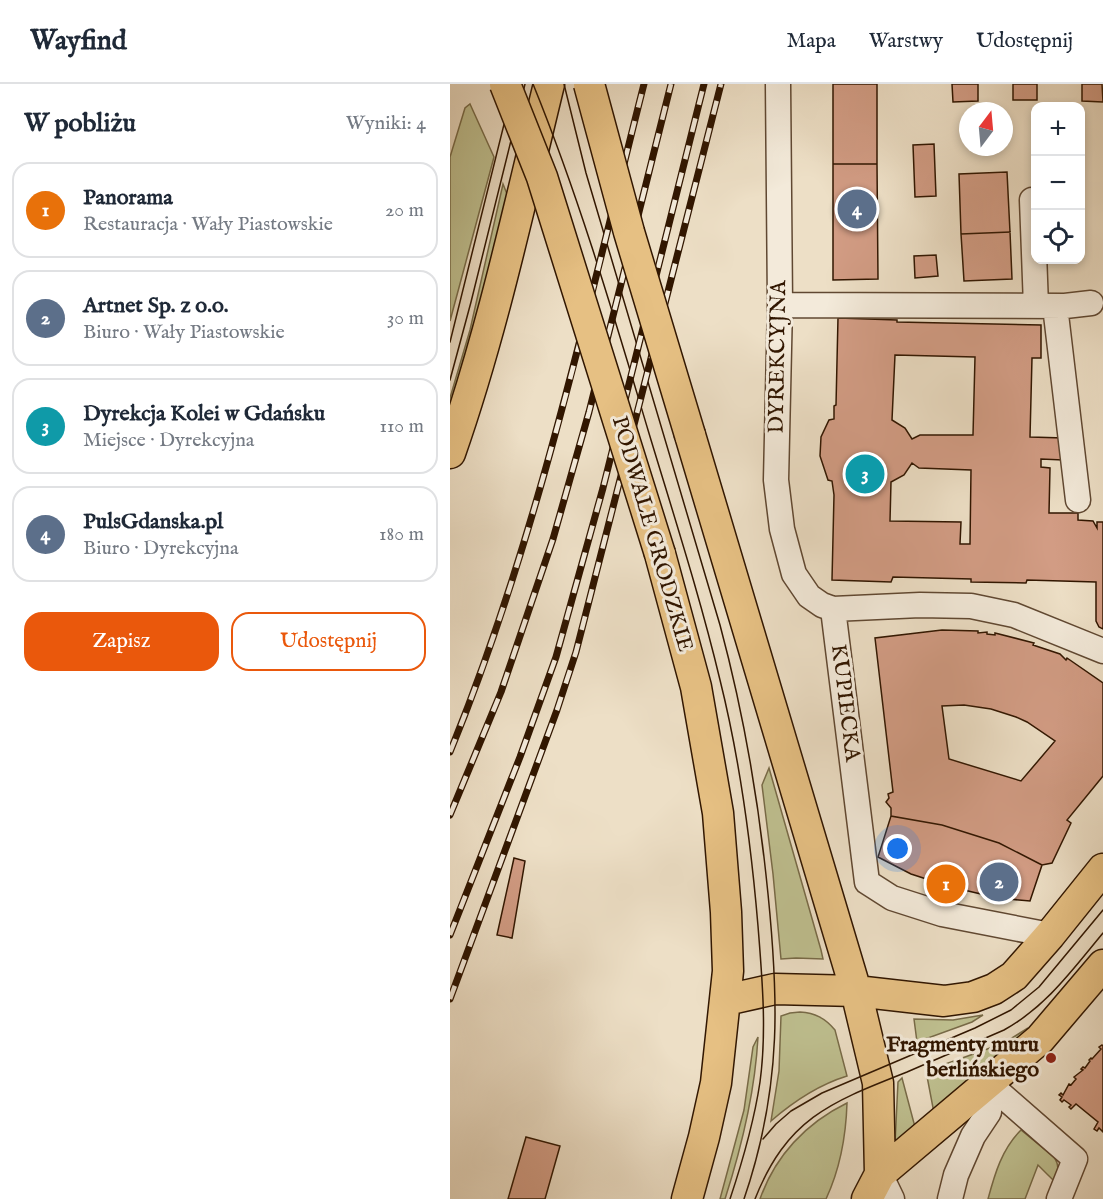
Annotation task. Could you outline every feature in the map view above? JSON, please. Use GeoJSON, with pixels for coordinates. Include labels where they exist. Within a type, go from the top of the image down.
{"type":"FeatureCollection","features":[{"type":"Feature","properties":{"kind":"main road","name":"PODWALE GRODZKIE"},"geometry":{"type":"LineString","coordinates":[[506,84],[542,177],[660,554],[696,687],[718,813],[726,912],[728,971],[726,1000],[716,1083],[687,1199]]}},
{"type":"Feature","properties":{"kind":"main road"},"geometry":{"type":"LineString","coordinates":[[450,453],[467,403],[515,225],[549,84]]}},
{"type":"Feature","properties":{"kind":"main road"},"geometry":{"type":"LineString","coordinates":[[590,84],[629,232],[856,991],[878,1083],[880,1191]]}},
{"type":"Feature","properties":{"kind":"main road"},"geometry":{"type":"LineString","coordinates":[[726,1000],[775,988],[856,991],[927,1001],[952,1001],[973,997],[994,989],[1014,976],[1103,869]]}},
{"type":"Feature","properties":{"kind":"main road"},"geometry":{"type":"LineString","coordinates":[[880,1191],[988,1083],[1040,1039],[1103,965]]}},
{"type":"Feature","properties":{"kind":"street","name":"DYREKCYJNA"},"geometry":{"type":"LineString","coordinates":[[778,84],[780,305],[776,480],[782,529],[794,574],[809,596],[833,609]]}},
{"type":"Feature","properties":{"kind":"street"},"geometry":{"type":"LineString","coordinates":[[1033,210],[1045,306],[1078,500]]}},
{"type":"Feature","properties":{"kind":"street"},"geometry":{"type":"LineString","coordinates":[[780,305],[1045,306],[1091,303]]}},
{"type":"Feature","properties":{"kind":"street"},"geometry":{"type":"LineString","coordinates":[[833,609],[920,605],[971,606],[1014,615],[1103,651]]}},
{"type":"Feature","properties":{"kind":"street","name":"KUPIECKA"},"geometry":{"type":"LineString","coordinates":[[833,609],[867,882],[892,898],[942,914],[1050,935]]}},
{"type":"Feature","properties":{"kind":"street"},"geometry":{"type":"LineString","coordinates":[[950,1199],[956,1175],[973,1136],[989,1112],[988,1083]]}},
{"type":"Feature","properties":{"kind":"street"},"geometry":{"type":"LineString","coordinates":[[988,1083],[1075,1159],[1059,1199]]}},
{"type":"Feature","properties":{"kind":"green space"},"geometry":{"type":"Polygon","coordinates":[[[470,104],[494,157],[450,321],[450,157],[465,108],[470,104]]]}},
{"type":"Feature","properties":{"kind":"green space"},"geometry":{"type":"Polygon","coordinates":[[[503,184],[509,199],[450,419],[450,398],[470,330],[503,184]]]}},
{"type":"Feature","properties":{"kind":"green space"},"geometry":{"type":"Polygon","coordinates":[[[769,768],[823,959],[781,959],[762,785],[769,768]]]}},
{"type":"Feature","properties":{"kind":"green space"},"geometry":{"type":"Polygon","coordinates":[[[800,1012],[819,1017],[835,1030],[847,1076],[807,1094],[771,1121],[779,1071],[781,1016],[800,1012]]]}},
{"type":"Feature","properties":{"kind":"green space"},"geometry":{"type":"Polygon","coordinates":[[[983,1015],[972,1022],[917,1042],[914,1019],[953,1020],[983,1015]]]}},
{"type":"Feature","properties":{"kind":"green space"},"geometry":{"type":"Polygon","coordinates":[[[1028,1028],[1013,1046],[934,1113],[926,1071],[1004,1043],[1028,1028]]]}},
{"type":"Feature","properties":{"kind":"green space"},"geometry":{"type":"Polygon","coordinates":[[[758,1037],[751,1099],[742,1139],[725,1199],[720,1199],[744,1110],[753,1047],[758,1037]]]}},
{"type":"Feature","properties":{"kind":"green space"},"geometry":{"type":"Polygon","coordinates":[[[902,1078],[915,1127],[895,1144],[898,1082],[902,1078]]]}},
{"type":"Feature","properties":{"kind":"green space"},"geometry":{"type":"Polygon","coordinates":[[[847,1103],[841,1152],[826,1199],[760,1199],[774,1169],[794,1142],[818,1120],[847,1103]]]}},
{"type":"Feature","properties":{"kind":"green space"},"geometry":{"type":"Polygon","coordinates":[[[1021,1130],[1054,1157],[1058,1169],[1054,1181],[1038,1165],[1025,1199],[988,1199],[1004,1153],[1021,1130]]]}},
{"type":"Feature","properties":{"kind":"building"},"geometry":{"type":"Polygon","coordinates":[[[833,84],[877,84],[877,164],[833,164],[833,84]]]}},
{"type":"Feature","properties":{"kind":"building"},"geometry":{"type":"Polygon","coordinates":[[[952,84],[978,84],[978,101],[953,102],[952,84]]]}},
{"type":"Feature","properties":{"kind":"building"},"geometry":{"type":"Polygon","coordinates":[[[1013,84],[1037,84],[1037,100],[1013,100],[1013,84]]]}},
{"type":"Feature","properties":{"kind":"building"},"geometry":{"type":"Polygon","coordinates":[[[1082,84],[1102,84],[1103,102],[1082,101],[1082,84]]]}},
{"type":"Feature","properties":{"kind":"building"},"geometry":{"type":"Polygon","coordinates":[[[934,144],[936,196],[915,197],[913,145],[934,144]]]}},
{"type":"Feature","properties":{"kind":"building"},"geometry":{"type":"Polygon","coordinates":[[[833,164],[877,164],[878,279],[833,280],[833,164]]]}},
{"type":"Feature","properties":{"kind":"building"},"geometry":{"type":"Polygon","coordinates":[[[1007,172],[1010,232],[961,234],[959,174],[1007,172]]]}},
{"type":"Feature","properties":{"kind":"building"},"geometry":{"type":"Polygon","coordinates":[[[1010,232],[1012,279],[964,281],[961,234],[1010,232]]]}},
{"type":"Feature","properties":{"kind":"building"},"geometry":{"type":"Polygon","coordinates":[[[936,255],[938,276],[915,278],[914,256],[936,255]]]}},
{"type":"Feature","properties":{"kind":"building"},"geometry":{"type":"Polygon","coordinates":[[[838,318],[897,320],[897,322],[1041,325],[1041,358],[1032,358],[1030,437],[1064,438],[1063,460],[1041,459],[1041,467],[1050,468],[1049,513],[1078,513],[1078,520],[1093,521],[1097,528],[1097,522],[1103,522],[1103,629],[1096,621],[1096,582],[1027,580],[1026,583],[971,582],[971,579],[893,577],[891,582],[832,580],[834,495],[832,481],[828,480],[820,456],[821,437],[829,420],[834,419],[834,406],[836,405],[838,318]],[[895,355],[892,420],[905,428],[912,439],[920,435],[973,435],[975,357],[895,355]],[[912,463],[904,475],[891,482],[890,521],[961,522],[960,544],[970,544],[971,470],[919,468],[912,463]]]}},
{"type":"Feature","properties":{"kind":"building"},"geometry":{"type":"Polygon","coordinates":[[[942,630],[978,631],[978,633],[987,632],[987,634],[995,635],[995,633],[1034,643],[1033,645],[1060,654],[1103,683],[1103,776],[1067,820],[1071,823],[1052,863],[1042,865],[999,843],[942,825],[891,816],[891,808],[886,802],[889,798],[888,794],[893,792],[875,638],[942,630]],[[964,705],[942,706],[949,759],[1021,781],[1055,741],[1027,722],[991,709],[964,705]]]}},
{"type":"Feature","properties":{"kind":"building"},"geometry":{"type":"Polygon","coordinates":[[[891,816],[942,825],[999,843],[1042,865],[1030,901],[998,898],[951,887],[911,874],[878,857],[891,816]]]}},
{"type":"Feature","properties":{"kind":"building"},"geometry":{"type":"Polygon","coordinates":[[[514,858],[525,861],[512,938],[497,935],[514,858]]]}},
{"type":"Feature","properties":{"kind":"building"},"geometry":{"type":"Polygon","coordinates":[[[1102,1045],[1103,1132],[1099,1128],[1097,1131],[1094,1129],[1098,1122],[1076,1104],[1071,1109],[1069,1107],[1071,1105],[1064,1100],[1062,1102],[1060,1100],[1062,1097],[1059,1095],[1061,1093],[1063,1095],[1069,1084],[1071,1085],[1076,1079],[1074,1077],[1083,1070],[1081,1069],[1083,1067],[1085,1068],[1102,1045]]]}},
{"type":"Feature","properties":{"kind":"building"},"geometry":{"type":"Polygon","coordinates":[[[526,1137],[560,1146],[545,1199],[508,1199],[526,1137]]]}},
{"type":"Feature","properties":{"kind":"tram line"},"geometry":{"type":"LineString","coordinates":[[450,342],[514,84]]}},
{"type":"Feature","properties":{"kind":"tram line"},"geometry":{"type":"LineString","coordinates":[[450,380],[525,84]]}},
{"type":"Feature","properties":{"kind":"tram line"},"geometry":{"type":"LineString","coordinates":[[533,84],[595,256],[686,555],[720,680],[739,771],[758,926],[763,1043],[755,1112],[730,1199]]}},
{"type":"Feature","properties":{"kind":"tram line"},"geometry":{"type":"LineString","coordinates":[[564,84],[586,173],[720,625],[742,718],[753,781],[770,918],[775,999],[772,1078],[766,1117],[744,1199]]}},
{"type":"Feature","properties":{"kind":"tram line"},"geometry":{"type":"LineString","coordinates":[[763,1139],[791,1111],[822,1093],[975,1028],[1011,1010],[1039,987],[1103,910]]}},
{"type":"Feature","properties":{"kind":"tram line"},"geometry":{"type":"LineString","coordinates":[[755,1199],[782,1149],[797,1131],[815,1116],[856,1093],[1004,1030],[1019,1021],[1046,999],[1103,933]]}},
{"type":"Feature","properties":{"kind":"railway"},"geometry":{"type":"LineString","coordinates":[[450,752],[481,671],[535,505],[581,338],[644,84]]}},
{"type":"Feature","properties":{"kind":"railway"},"geometry":{"type":"LineString","coordinates":[[450,815],[501,692],[553,539],[589,412],[671,84]]}},
{"type":"Feature","properties":{"kind":"railway"},"geometry":{"type":"LineString","coordinates":[[450,935],[520,757],[556,657],[603,488],[704,84]]}},
{"type":"Feature","properties":{"kind":"railway"},"geometry":{"type":"LineString","coordinates":[[450,999],[557,710],[576,652],[721,84]]}},
{"type":"Feature","properties":{"kind":"place","name":"PulsGdanska.pl"},"geometry":{"type":"Point","coordinates":[857,209]}},
{"type":"Feature","properties":{"kind":"place","name":"Dyrekcja Kolei w Gdańsku"},"geometry":{"type":"Point","coordinates":[865,474]}},
{"type":"Feature","properties":{"kind":"place","name":"Artnet Sp. z o.o."},"geometry":{"type":"Point","coordinates":[999,882]}},
{"type":"Feature","properties":{"kind":"place","name":"Panorama"},"geometry":{"type":"Point","coordinates":[946,884]}},
{"type":"Feature","properties":{"kind":"place","name":"Fragmenty muru berlińskiego"},"geometry":{"type":"Point","coordinates":[1051,1058]}}]}
